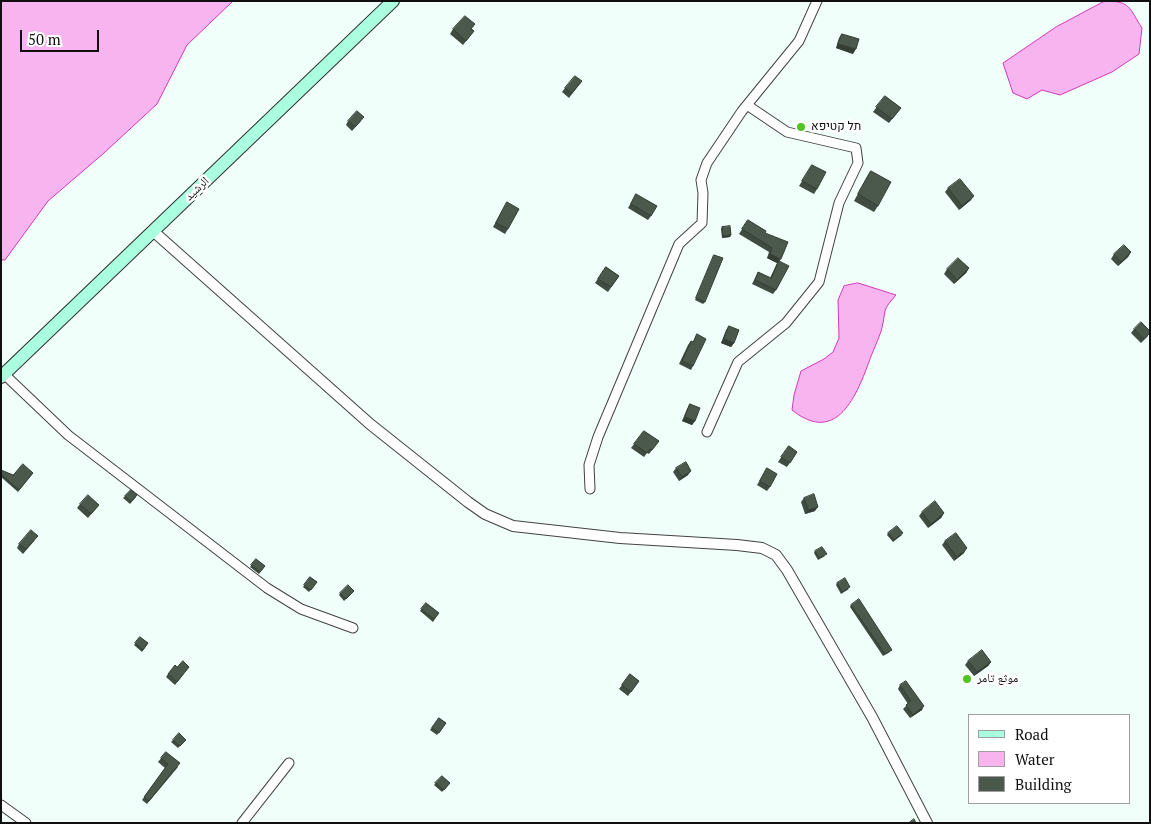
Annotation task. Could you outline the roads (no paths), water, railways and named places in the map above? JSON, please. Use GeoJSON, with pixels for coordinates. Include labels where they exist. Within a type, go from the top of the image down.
{"type":"FeatureCollection","features":[{"type":"Feature","properties":{"kind":"main road","name":"الرشيد"},"geometry":{"type":"LineString","coordinates":[[2,376],[393,1]]}},
{"type":"Feature","properties":{"kind":"street"},"geometry":{"type":"LineString","coordinates":[[590,489],[589,465],[598,437],[679,244],[702,223],[703,193],[701,180],[708,163],[747,105],[799,41],[817,1]]}},
{"type":"Feature","properties":{"kind":"street"},"geometry":{"type":"LineString","coordinates":[[708,432],[738,362],[786,323],[819,282],[839,203],[858,164],[856,148],[787,132],[747,105]]}},
{"type":"Feature","properties":{"kind":"street"},"geometry":{"type":"LineString","coordinates":[[153,230],[373,426],[485,514],[513,526],[620,538],[737,545],[762,548],[776,555],[788,570],[872,717],[927,823]]}},
{"type":"Feature","properties":{"kind":"street"},"geometry":{"type":"LineString","coordinates":[[2,376],[68,434],[267,588],[301,609],[352,628]]}},
{"type":"Feature","properties":{"kind":"street"},"geometry":{"type":"LineString","coordinates":[[242,823],[290,763]]}},
{"type":"Feature","properties":{"kind":"street"},"geometry":{"type":"LineString","coordinates":[[1,805],[26,823]]}},
{"type":"Feature","properties":{"kind":"water"},"geometry":{"type":"Polygon","coordinates":[[[1,1],[233,1],[187,45],[157,104],[48,201],[5,260],[1,260],[1,1]]]}},
{"type":"Feature","properties":{"kind":"water"},"geometry":{"type":"Polygon","coordinates":[[[1105,1],[1125,4],[1142,28],[1139,54],[1112,72],[1060,95],[1042,90],[1027,99],[1013,93],[1003,63],[1056,27],[1105,1]]]}},
{"type":"Feature","properties":{"kind":"water"},"geometry":{"type":"Polygon","coordinates":[[[858,283],[896,295],[886,309],[879,337],[859,387],[843,412],[833,419],[821,422],[808,420],[792,410],[801,371],[833,352],[839,338],[838,300],[844,286],[858,283]]]}},
{"type":"Feature","properties":{"kind":"place","name":"תל קטיפא"},"geometry":{"type":"Point","coordinates":[801,127]}},
{"type":"Feature","properties":{"kind":"place","name":"موثع تامر"},"geometry":{"type":"Point","coordinates":[967,679]}}]}
